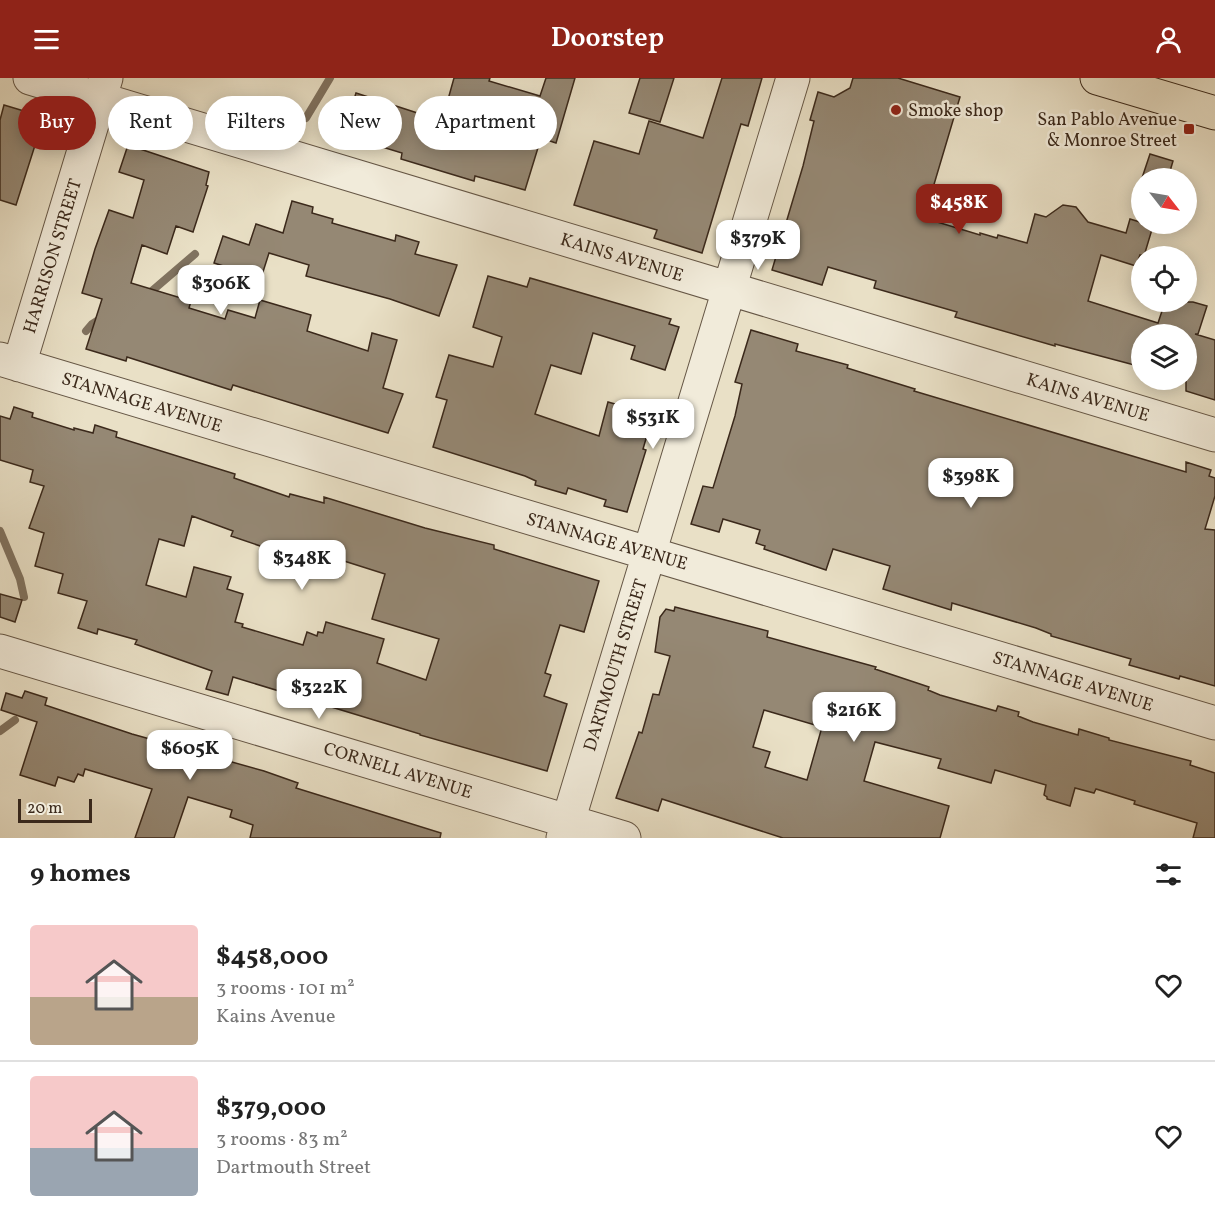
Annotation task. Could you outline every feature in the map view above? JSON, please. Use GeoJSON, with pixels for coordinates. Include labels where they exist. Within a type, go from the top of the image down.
{"type":"FeatureCollection","features":[{"type":"Feature","properties":{"kind":"main road"},"geometry":{"type":"LineString","coordinates":[[1096,78],[1131,83],[1215,113]]}},
{"type":"Feature","properties":{"kind":"street","name":"KAINS AVENUE"},"geometry":{"type":"LineString","coordinates":[[30,78],[103,88],[728,289],[1215,435]]}},
{"type":"Feature","properties":{"kind":"street","name":"DARTMOUTH STREET"},"geometry":{"type":"LineString","coordinates":[[565,830],[793,78]]}},
{"type":"Feature","properties":{"kind":"street","name":"HARRISON STREET"},"geometry":{"type":"LineString","coordinates":[[10,362],[103,88]]}},
{"type":"Feature","properties":{"kind":"street","name":"STANNAGE AVENUE"},"geometry":{"type":"LineString","coordinates":[[10,362],[1215,723]]}},
{"type":"Feature","properties":{"kind":"street","name":"CORNELL AVENUE"},"geometry":{"type":"LineString","coordinates":[[0,651],[565,830],[624,838]]}},
{"type":"Feature","properties":{"kind":"building"},"geometry":{"type":"Polygon","coordinates":[[[454,78],[490,78],[489,81],[540,96],[449,96],[454,78]]]}},
{"type":"Feature","properties":{"kind":"building"},"geometry":{"type":"Polygon","coordinates":[[[546,78],[575,78],[557,140],[557,96],[540,96],[546,78]]]}},
{"type":"Feature","properties":{"kind":"building"},"geometry":{"type":"Polygon","coordinates":[[[640,78],[674,78],[660,122],[629,113],[640,78]]]}},
{"type":"Feature","properties":{"kind":"building"},"geometry":{"type":"Polygon","coordinates":[[[722,78],[762,78],[748,126],[741,124],[702,253],[654,238],[657,230],[574,205],[594,141],[639,154],[649,121],[703,138],[722,78]]]}},
{"type":"Feature","properties":{"kind":"building"},"geometry":{"type":"Polygon","coordinates":[[[853,78],[898,78],[960,97],[924,218],[980,235],[980,233],[997,238],[998,235],[1027,243],[1035,214],[1046,217],[1063,205],[1076,207],[1088,222],[1126,233],[1131,219],[1131,234],[1151,234],[1147,246],[1131,246],[1131,264],[1101,255],[1088,301],[1158,323],[1162,312],[1197,312],[1197,303],[1207,306],[1198,334],[1197,324],[1131,324],[1131,364],[1055,344],[1055,346],[955,317],[957,312],[874,288],[876,281],[828,267],[822,285],[772,270],[803,166],[814,121],[810,120],[818,92],[834,97],[850,88],[853,78]]]}},
{"type":"Feature","properties":{"kind":"building"},"geometry":{"type":"Polygon","coordinates":[[[4,105],[18,109],[18,150],[34,150],[16,205],[0,200],[0,120],[4,105]]]}},
{"type":"Feature","properties":{"kind":"building"},"geometry":{"type":"Polygon","coordinates":[[[402,108],[414,112],[414,150],[537,150],[525,190],[475,176],[474,181],[401,159],[402,153],[392,150],[402,150],[402,108]]]}},
{"type":"Feature","properties":{"kind":"building"},"geometry":{"type":"Polygon","coordinates":[[[126,150],[143,150],[209,172],[206,185],[208,186],[193,232],[176,226],[167,254],[142,245],[131,283],[191,301],[189,308],[225,319],[228,310],[255,318],[260,300],[311,315],[307,331],[368,351],[372,333],[397,340],[383,388],[403,394],[388,433],[233,385],[231,390],[127,357],[126,361],[86,349],[102,299],[82,293],[95,249],[109,210],[133,218],[144,180],[119,172],[126,150]]]}},
{"type":"Feature","properties":{"kind":"building"},"geometry":{"type":"Polygon","coordinates":[[[1150,154],[1173,161],[1171,168],[1145,168],[1150,154]]]}},
{"type":"Feature","properties":{"kind":"building"},"geometry":{"type":"Polygon","coordinates":[[[292,201],[313,207],[312,213],[333,219],[332,223],[395,241],[396,235],[419,242],[415,254],[457,265],[439,316],[390,299],[306,276],[309,265],[269,253],[261,278],[214,263],[223,236],[249,245],[256,224],[283,233],[292,201]]]}},
{"type":"Feature","properties":{"kind":"building"},"geometry":{"type":"Polygon","coordinates":[[[488,276],[527,287],[530,278],[671,319],[669,324],[679,327],[665,370],[631,359],[635,346],[593,333],[581,374],[551,365],[535,414],[599,436],[608,402],[653,415],[643,449],[646,450],[627,512],[604,506],[606,500],[568,488],[566,494],[535,485],[536,481],[525,476],[433,447],[447,400],[436,397],[449,355],[493,367],[502,337],[473,327],[488,276]]]}},
{"type":"Feature","properties":{"kind":"building"},"geometry":{"type":"Polygon","coordinates":[[[751,330],[798,344],[796,351],[848,365],[847,368],[915,389],[914,391],[1186,472],[1186,462],[1211,470],[1209,476],[1215,478],[1215,496],[1205,529],[1215,530],[1215,686],[1129,665],[1131,659],[1051,636],[1036,628],[952,603],[951,610],[883,589],[890,566],[833,549],[826,570],[764,549],[765,546],[756,543],[760,530],[723,519],[719,532],[691,524],[703,486],[713,488],[735,416],[742,384],[735,382],[751,330]]]}},
{"type":"Feature","properties":{"kind":"building"},"geometry":{"type":"Polygon","coordinates":[[[1197,335],[1215,340],[1215,400],[1186,391],[1197,390],[1197,335]]]}},
{"type":"Feature","properties":{"kind":"building"},"geometry":{"type":"Polygon","coordinates":[[[14,407],[33,413],[32,417],[74,430],[74,428],[93,433],[95,425],[117,432],[116,437],[235,474],[234,478],[289,497],[290,494],[324,503],[324,497],[425,528],[494,545],[494,549],[599,581],[584,632],[560,625],[545,673],[551,675],[544,696],[567,704],[547,771],[420,735],[233,677],[228,695],[206,689],[212,671],[135,644],[137,640],[98,629],[97,634],[78,628],[87,601],[58,593],[63,574],[35,566],[44,533],[29,528],[44,486],[30,482],[33,470],[0,460],[0,416],[10,419],[14,407]],[[192,516],[184,546],[159,539],[146,585],[186,597],[194,567],[231,577],[227,589],[243,594],[235,622],[243,624],[242,627],[303,645],[307,632],[317,636],[318,632],[323,633],[326,622],[384,639],[377,663],[426,680],[439,639],[372,619],[385,574],[344,561],[339,577],[270,556],[272,550],[231,536],[233,531],[192,516]]]}},
{"type":"Feature","properties":{"kind":"building"},"geometry":{"type":"Polygon","coordinates":[[[0,594],[22,600],[15,622],[0,617],[0,594]]]}},
{"type":"Feature","properties":{"kind":"building"},"geometry":{"type":"Polygon","coordinates":[[[675,607],[768,631],[767,637],[876,667],[875,669],[929,687],[928,690],[940,695],[996,711],[998,706],[1019,712],[1018,716],[1033,722],[1078,735],[1079,729],[1109,738],[1109,740],[1191,761],[1190,765],[1215,773],[1215,838],[1193,838],[1197,823],[1134,804],[1135,801],[1096,789],[1094,793],[1075,788],[1070,806],[1047,799],[1044,795],[1046,785],[995,770],[991,783],[938,768],[941,759],[875,742],[864,781],[949,806],[940,838],[783,838],[662,799],[658,811],[616,798],[639,732],[642,733],[653,694],[659,695],[670,656],[655,652],[660,617],[666,609],[674,611],[675,607]],[[764,710],[753,747],[770,752],[765,767],[807,780],[822,727],[764,710]]]}},
{"type":"Feature","properties":{"kind":"building"},"geometry":{"type":"Polygon","coordinates":[[[25,691],[47,698],[45,705],[132,734],[264,771],[298,783],[296,788],[441,833],[440,838],[250,838],[253,825],[230,817],[232,810],[188,797],[174,838],[135,838],[152,789],[85,769],[83,776],[78,774],[74,782],[58,777],[55,786],[20,775],[37,722],[1,710],[6,693],[22,698],[25,691]]]}},
{"type":"Feature","properties":{"kind":"waterway"},"geometry":{"type":"LineString","coordinates":[[306,118],[330,78]]}},
{"type":"Feature","properties":{"kind":"waterway"},"geometry":{"type":"LineString","coordinates":[[146,296],[195,254]]}},
{"type":"Feature","properties":{"kind":"waterway"},"geometry":{"type":"LineString","coordinates":[[86,331],[103,317]]}},
{"type":"Feature","properties":{"kind":"waterway"},"geometry":{"type":"LineString","coordinates":[[0,531],[20,579],[24,597]]}},
{"type":"Feature","properties":{"kind":"waterway"},"geometry":{"type":"LineString","coordinates":[[0,731],[15,720]]}},
{"type":"Feature","properties":{"kind":"place","name":"Smoke shop"},"geometry":{"type":"Point","coordinates":[896,110]}},
{"type":"Feature","properties":{"kind":"place","name":"San Pablo Avenue & Monroe Street"},"geometry":{"type":"Point","coordinates":[1189,129]}}]}
